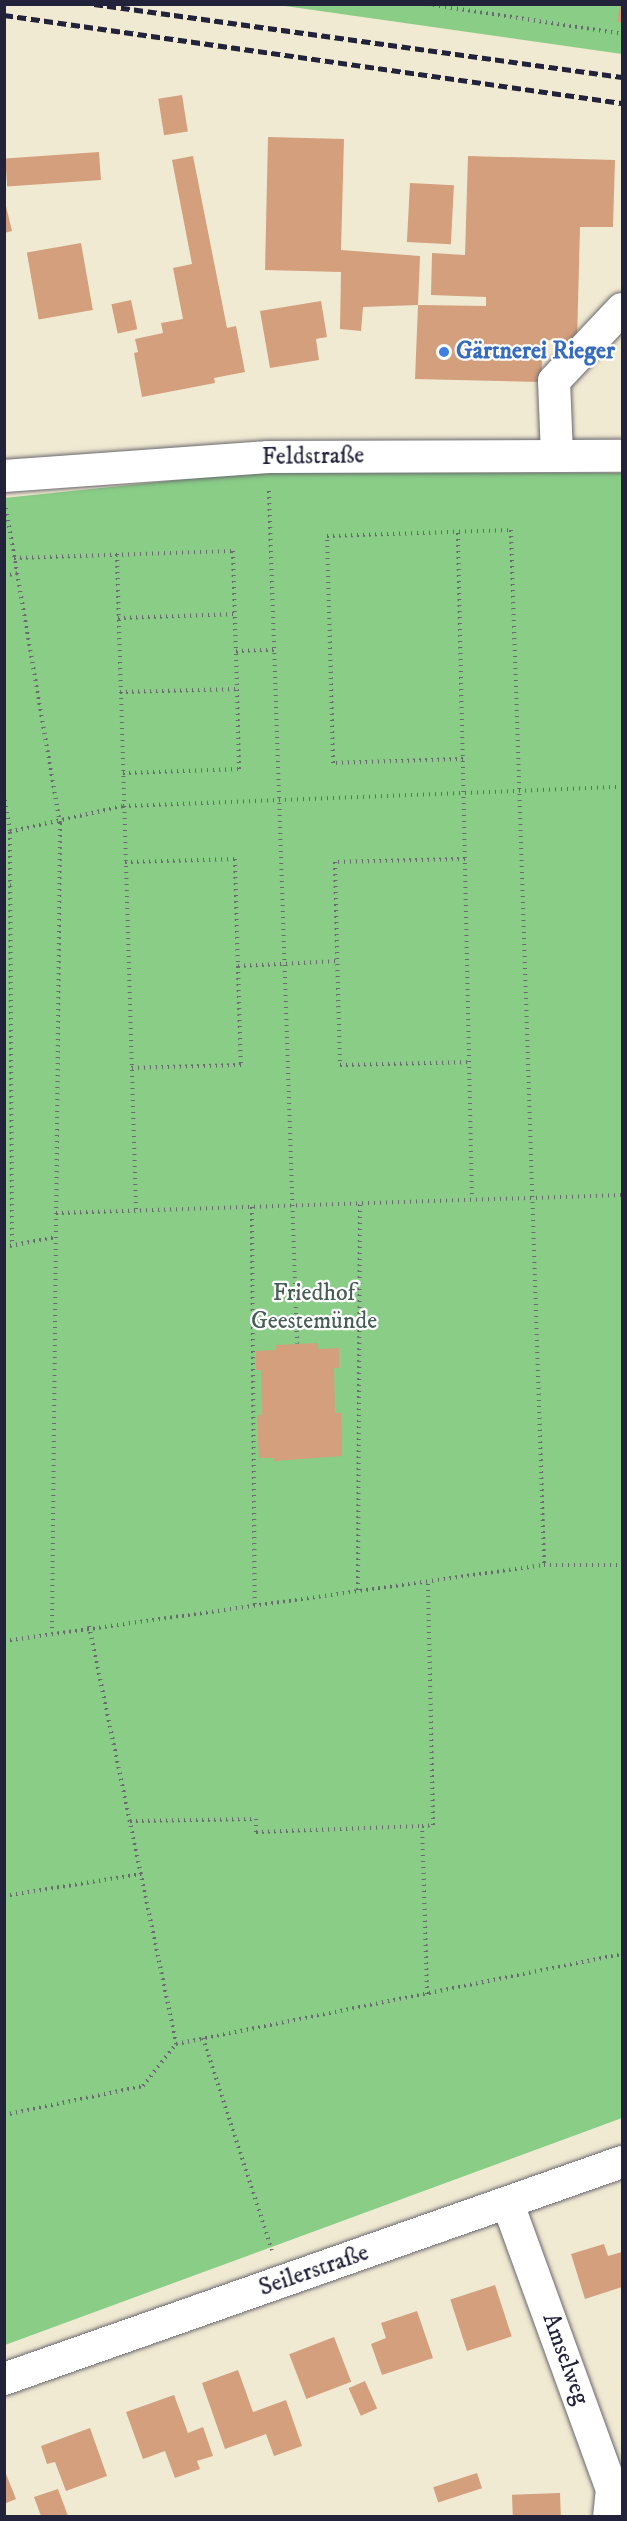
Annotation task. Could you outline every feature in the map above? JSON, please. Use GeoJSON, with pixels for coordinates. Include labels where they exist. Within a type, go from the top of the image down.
{"type":"FeatureCollection","features":[{"type":"Feature","properties":{"kind":"street"},"geometry":{"type":"LineString","coordinates":[[557,455],[555,381],[622,309]]}},
{"type":"Feature","properties":{"kind":"street","name":"Feldstraße"},"geometry":{"type":"LineString","coordinates":[[4,476],[268,457],[622,456]]}},
{"type":"Feature","properties":{"kind":"street","name":"Seilerstraße"},"geometry":{"type":"LineString","coordinates":[[4,2379],[508,2204],[622,2162]]}},
{"type":"Feature","properties":{"kind":"street","name":"Amselweg"},"geometry":{"type":"LineString","coordinates":[[508,2204],[612,2489],[609,2517]]}},
{"type":"Feature","properties":{"kind":"path"},"geometry":{"type":"LineString","coordinates":[[427,4],[622,34]]}},
{"type":"Feature","properties":{"kind":"path"},"geometry":{"type":"LineString","coordinates":[[268,457],[297,1344]]}},
{"type":"Feature","properties":{"kind":"path"},"geometry":{"type":"LineString","coordinates":[[4,499],[60,823],[52,1633]]}},
{"type":"Feature","properties":{"kind":"path"},"geometry":{"type":"LineString","coordinates":[[463,759],[333,763],[327,536],[511,530],[522,793],[544,1565]]}},
{"type":"Feature","properties":{"kind":"path"},"geometry":{"type":"LineString","coordinates":[[458,533],[472,1199]]}},
{"type":"Feature","properties":{"kind":"path"},"geometry":{"type":"LineString","coordinates":[[14,558],[233,550],[239,769],[123,773]]}},
{"type":"Feature","properties":{"kind":"path"},"geometry":{"type":"LineString","coordinates":[[117,554],[136,1210]]}},
{"type":"Feature","properties":{"kind":"path"},"geometry":{"type":"LineString","coordinates":[[4,576],[18,573]]}},
{"type":"Feature","properties":{"kind":"path"},"geometry":{"type":"LineString","coordinates":[[118,618],[235,614]]}},
{"type":"Feature","properties":{"kind":"path"},"geometry":{"type":"LineString","coordinates":[[236,651],[274,650]]}},
{"type":"Feature","properties":{"kind":"path"},"geometry":{"type":"LineString","coordinates":[[120,692],[237,688]]}},
{"type":"Feature","properties":{"kind":"path"},"geometry":{"type":"LineString","coordinates":[[4,833],[60,823],[123,807],[279,798],[522,793],[622,787]]}},
{"type":"Feature","properties":{"kind":"path"},"geometry":{"type":"LineString","coordinates":[[4,794],[10,832],[11,885],[12,1245]]}},
{"type":"Feature","properties":{"kind":"path"},"geometry":{"type":"LineString","coordinates":[[125,862],[235,859],[241,1065],[131,1068]]}},
{"type":"Feature","properties":{"kind":"path"},"geometry":{"type":"LineString","coordinates":[[465,859],[335,862],[340,1065],[470,1062]]}},
{"type":"Feature","properties":{"kind":"path"},"geometry":{"type":"LineString","coordinates":[[4,886],[11,885]]}},
{"type":"Feature","properties":{"kind":"path"},"geometry":{"type":"LineString","coordinates":[[238,966],[338,960]]}},
{"type":"Feature","properties":{"kind":"path"},"geometry":{"type":"LineString","coordinates":[[56,1213],[622,1195]]}},
{"type":"Feature","properties":{"kind":"path"},"geometry":{"type":"LineString","coordinates":[[358,1590],[360,1203]]}},
{"type":"Feature","properties":{"kind":"path"},"geometry":{"type":"LineString","coordinates":[[252,1207],[255,1604]]}},
{"type":"Feature","properties":{"kind":"path"},"geometry":{"type":"LineString","coordinates":[[4,1247],[56,1237]]}},
{"type":"Feature","properties":{"kind":"path"},"geometry":{"type":"LineString","coordinates":[[4,1641],[89,1626],[544,1565],[622,1565]]}},
{"type":"Feature","properties":{"kind":"path"},"geometry":{"type":"LineString","coordinates":[[130,1821],[256,1819],[256,1832],[433,1826],[428,1581]]}},
{"type":"Feature","properties":{"kind":"path"},"geometry":{"type":"LineString","coordinates":[[89,1626],[176,2044]]}},
{"type":"Feature","properties":{"kind":"path"},"geometry":{"type":"LineString","coordinates":[[422,1826],[427,1994]]}},
{"type":"Feature","properties":{"kind":"path"},"geometry":{"type":"LineString","coordinates":[[4,1896],[141,1874]]}},
{"type":"Feature","properties":{"kind":"path"},"geometry":{"type":"LineString","coordinates":[[4,2115],[143,2086],[176,2044],[622,1954]]}},
{"type":"Feature","properties":{"kind":"path"},"geometry":{"type":"LineString","coordinates":[[203,2038],[282,2283]]}},
{"type":"Feature","properties":{"kind":"green space"},"geometry":{"type":"Polygon","coordinates":[[[278,5],[622,5],[622,54],[278,5]]]}},
{"type":"Feature","properties":{"kind":"green space","name":"Friedhof Geestemünde"},"geometry":{"type":"Polygon","coordinates":[[[257,472],[622,473],[622,2118],[5,2345],[4,498],[257,472]]]}},
{"type":"Feature","properties":{"kind":"building"},"geometry":{"type":"Polygon","coordinates":[[[620,4],[622,4],[622,23],[617,22],[620,4]]]}},
{"type":"Feature","properties":{"kind":"building"},"geometry":{"type":"Polygon","coordinates":[[[182,95],[188,132],[164,135],[158,99],[182,95]]]}},
{"type":"Feature","properties":{"kind":"building"},"geometry":{"type":"Polygon","coordinates":[[[268,137],[344,139],[341,250],[420,256],[418,305],[363,307],[361,331],[340,329],[341,272],[265,270],[268,137]]]}},
{"type":"Feature","properties":{"kind":"building"},"geometry":{"type":"Polygon","coordinates":[[[99,152],[101,180],[7,186],[5,159],[99,152]]]}},
{"type":"Feature","properties":{"kind":"building"},"geometry":{"type":"Polygon","coordinates":[[[193,156],[227,328],[236,326],[245,372],[214,378],[215,383],[142,397],[134,353],[138,352],[135,339],[163,333],[161,323],[183,319],[173,268],[192,264],[172,160],[193,156]]]}},
{"type":"Feature","properties":{"kind":"building"},"geometry":{"type":"Polygon","coordinates":[[[468,156],[615,160],[613,227],[580,227],[577,341],[543,340],[541,382],[415,379],[418,305],[486,306],[486,297],[431,295],[432,253],[465,255],[468,156]]]}},
{"type":"Feature","properties":{"kind":"building"},"geometry":{"type":"Polygon","coordinates":[[[410,183],[454,185],[451,244],[407,242],[410,183]]]}},
{"type":"Feature","properties":{"kind":"building"},"geometry":{"type":"Polygon","coordinates":[[[4,198],[12,231],[4,233],[4,198]]]}},
{"type":"Feature","properties":{"kind":"building"},"geometry":{"type":"Polygon","coordinates":[[[81,243],[93,310],[39,320],[27,253],[81,243]]]}},
{"type":"Feature","properties":{"kind":"building"},"geometry":{"type":"Polygon","coordinates":[[[131,300],[137,329],[118,334],[111,304],[131,300]]]}},
{"type":"Feature","properties":{"kind":"building"},"geometry":{"type":"Polygon","coordinates":[[[321,301],[327,337],[316,339],[319,360],[270,368],[260,311],[321,301]]]}},
{"type":"Feature","properties":{"kind":"building"},"geometry":{"type":"Polygon","coordinates":[[[318,1343],[318,1349],[339,1348],[339,1368],[334,1368],[335,1413],[341,1413],[342,1456],[274,1461],[274,1458],[259,1458],[257,1415],[262,1415],[261,1370],[256,1370],[256,1351],[276,1350],[276,1345],[318,1343]]]}},
{"type":"Feature","properties":{"kind":"building"},"geometry":{"type":"Polygon","coordinates":[[[604,2244],[608,2256],[622,2252],[622,2287],[585,2299],[571,2254],[604,2244]]]}},
{"type":"Feature","properties":{"kind":"building"},"geometry":{"type":"Polygon","coordinates":[[[495,2285],[512,2336],[467,2351],[450,2300],[495,2285]]]}},
{"type":"Feature","properties":{"kind":"building"},"geometry":{"type":"Polygon","coordinates":[[[417,2311],[433,2358],[382,2375],[371,2344],[386,2338],[381,2323],[417,2311]]]}},
{"type":"Feature","properties":{"kind":"building"},"geometry":{"type":"Polygon","coordinates":[[[334,2337],[351,2382],[306,2399],[289,2354],[334,2337]]]}},
{"type":"Feature","properties":{"kind":"building"},"geometry":{"type":"Polygon","coordinates":[[[238,2370],[253,2412],[286,2400],[302,2446],[274,2456],[266,2434],[225,2449],[202,2383],[238,2370]]]}},
{"type":"Feature","properties":{"kind":"building"},"geometry":{"type":"Polygon","coordinates":[[[365,2381],[377,2408],[361,2416],[349,2388],[365,2381]]]}},
{"type":"Feature","properties":{"kind":"building"},"geometry":{"type":"Polygon","coordinates":[[[174,2395],[188,2433],[203,2427],[213,2456],[197,2461],[200,2469],[175,2478],[165,2451],[143,2459],[126,2412],[174,2395]]]}},
{"type":"Feature","properties":{"kind":"building"},"geometry":{"type":"Polygon","coordinates":[[[90,2428],[107,2476],[66,2491],[55,2462],[47,2464],[41,2446],[90,2428]]]}},
{"type":"Feature","properties":{"kind":"building"},"geometry":{"type":"Polygon","coordinates":[[[4,2469],[16,2499],[4,2504],[4,2469]]]}},
{"type":"Feature","properties":{"kind":"building"},"geometry":{"type":"Polygon","coordinates":[[[477,2473],[482,2488],[438,2502],[433,2487],[477,2473]]]}},
{"type":"Feature","properties":{"kind":"building"},"geometry":{"type":"Polygon","coordinates":[[[58,2489],[68,2516],[41,2516],[34,2497],[58,2489]]]}},
{"type":"Feature","properties":{"kind":"building"},"geometry":{"type":"Polygon","coordinates":[[[560,2493],[561,2516],[513,2516],[512,2495],[560,2493]]]}},
{"type":"Feature","properties":{"kind":"railway"},"geometry":{"type":"LineString","coordinates":[[94,4],[622,77]]}},
{"type":"Feature","properties":{"kind":"railway"},"geometry":{"type":"LineString","coordinates":[[4,15],[622,103]]}},
{"type":"Feature","properties":{"kind":"place","name":"Gärtnerei Rieger"},"geometry":{"type":"Point","coordinates":[444,352]}}]}
